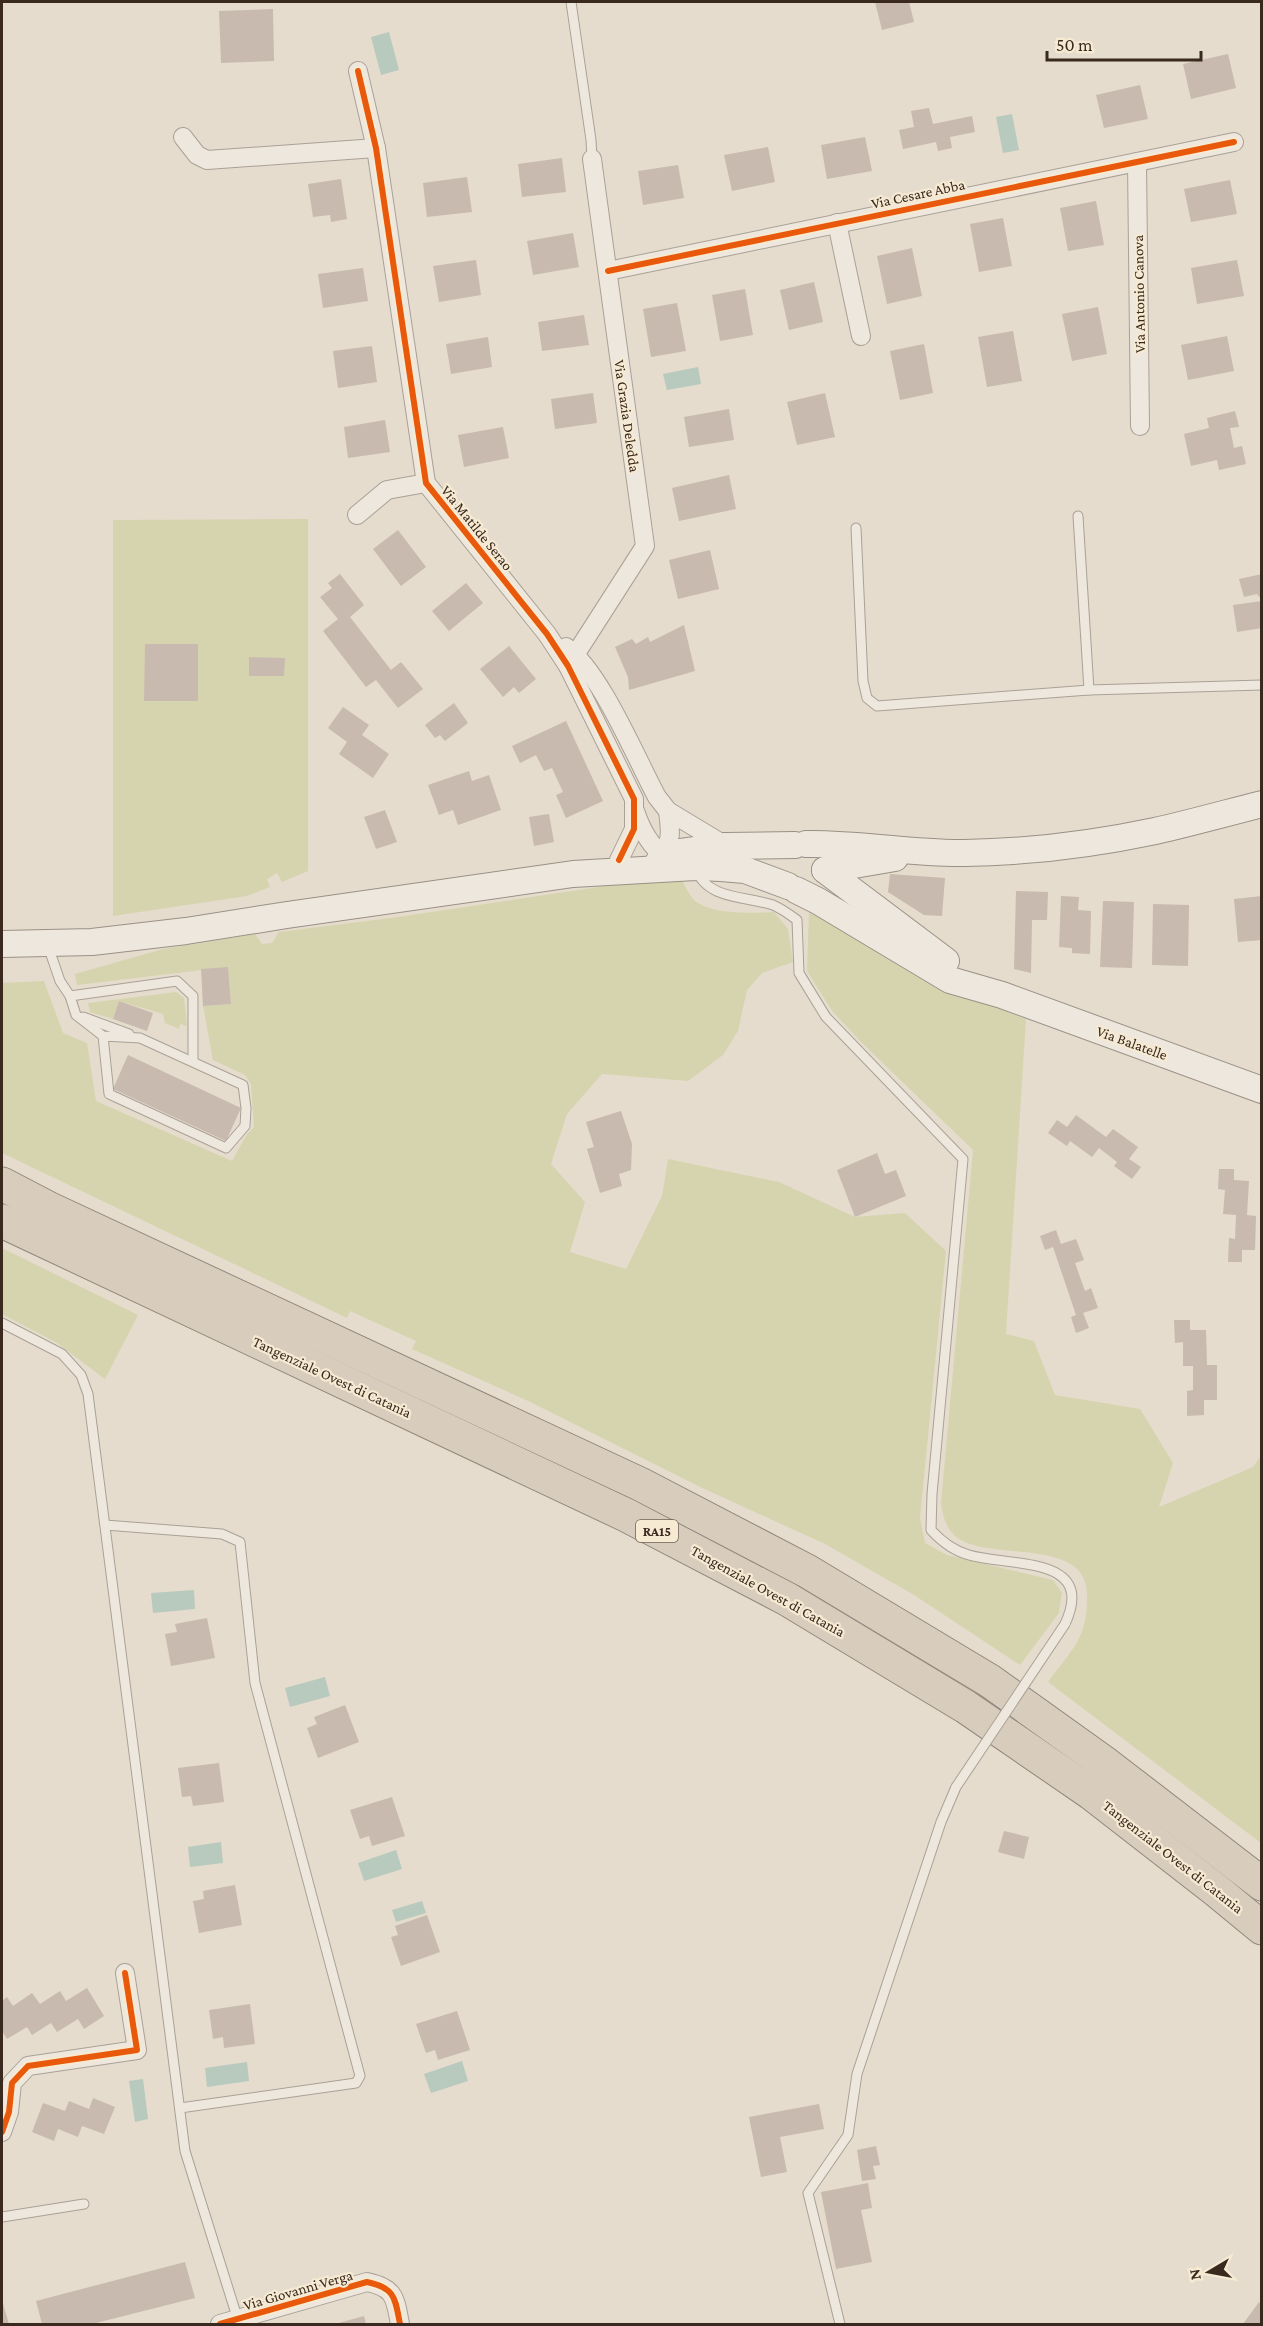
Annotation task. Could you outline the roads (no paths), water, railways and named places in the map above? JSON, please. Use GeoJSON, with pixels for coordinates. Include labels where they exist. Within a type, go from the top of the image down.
{"type":"FeatureCollection","features":[{"type":"Feature","properties":{"kind":"highway","name":"RA15"},"geometry":{"type":"LineString","coordinates":[[2,1184],[70,1218],[640,1484],[807,1571],[990,1681],[1106,1764],[1262,1884]]}},
{"type":"Feature","properties":{"kind":"highway","name":"Tangenziale Ovest di Catania"},"geometry":{"type":"LineString","coordinates":[[2,1221],[626,1515],[787,1599],[966,1707],[1062,1773],[1217,1890],[1262,1928]]}},
{"type":"Feature","properties":{"kind":"main road"},"geometry":{"type":"LineString","coordinates":[[2,944],[47,945],[186,931],[573,874],[670,865],[726,846],[836,843],[937,853],[996,852],[1098,841],[1156,831],[1262,804]]}},
{"type":"Feature","properties":{"kind":"main road"},"geometry":{"type":"LineString","coordinates":[[801,844],[820,852],[825,870],[824,876],[815,887],[809,890],[792,888],[779,874],[779,863],[786,850],[801,844]]}},
{"type":"Feature","properties":{"kind":"main road"},"geometry":{"type":"LineString","coordinates":[[825,870],[937,853]]}},
{"type":"Feature","properties":{"kind":"main road"},"geometry":{"type":"LineString","coordinates":[[573,874],[619,860],[745,870],[792,888],[818,901],[950,980],[1002,995]]}},
{"type":"Feature","properties":{"kind":"main road"},"geometry":{"type":"LineString","coordinates":[[858,895],[856,881],[866,863]]}},
{"type":"Feature","properties":{"kind":"main road"},"geometry":{"type":"LineString","coordinates":[[825,870],[944,960],[1002,995]]}},
{"type":"Feature","properties":{"kind":"main road","name":"Via Balatelle"},"geometry":{"type":"LineString","coordinates":[[1002,995],[1262,1090]]}},
{"type":"Feature","properties":{"kind":"street","name":"Via Matilde Serao"},"geometry":{"type":"LineString","coordinates":[[358,71],[376,148],[426,483],[547,634],[572,660],[597,681],[657,796],[668,812],[726,846]]}},
{"type":"Feature","properties":{"kind":"street"},"geometry":{"type":"LineString","coordinates":[[183,137],[197,155],[207,159],[376,148]]}},
{"type":"Feature","properties":{"kind":"street","name":"Via Cesare Abba"},"geometry":{"type":"LineString","coordinates":[[608,271],[1234,142]]}},
{"type":"Feature","properties":{"kind":"street","name":"Via Grazia Deledda"},"geometry":{"type":"LineString","coordinates":[[572,660],[645,546],[592,159]]}},
{"type":"Feature","properties":{"kind":"street","name":"Via Antonio Canova"},"geometry":{"type":"LineString","coordinates":[[1137,162],[1140,426]]}},
{"type":"Feature","properties":{"kind":"street"},"geometry":{"type":"LineString","coordinates":[[837,223],[861,336]]}},
{"type":"Feature","properties":{"kind":"street"},"geometry":{"type":"LineString","coordinates":[[357,515],[387,490],[426,483]]}},
{"type":"Feature","properties":{"kind":"street","name":"Via Matilde Serao"},"geometry":{"type":"LineString","coordinates":[[572,660],[634,799],[634,829],[619,860]]}},
{"type":"Feature","properties":{"kind":"street"},"geometry":{"type":"LineString","coordinates":[[635,810],[651,843],[670,865]]}},
{"type":"Feature","properties":{"kind":"street"},"geometry":{"type":"LineString","coordinates":[[668,812],[670,838],[667,847],[670,865]]}},
{"type":"Feature","properties":{"kind":"street"},"geometry":{"type":"LineString","coordinates":[[2,2132],[9,2112],[12,2083],[28,2066],[137,2050],[125,1973]]}},
{"type":"Feature","properties":{"kind":"street","name":"Via Giovanni Verga"},"geometry":{"type":"LineString","coordinates":[[219,2325],[367,2282],[383,2286],[395,2297],[400,2325]]}},
{"type":"Feature","properties":{"kind":"lane"},"geometry":{"type":"LineString","coordinates":[[571,2],[592,159]]}},
{"type":"Feature","properties":{"kind":"lane"},"geometry":{"type":"LineString","coordinates":[[1078,516],[1089,690]]}},
{"type":"Feature","properties":{"kind":"lane"},"geometry":{"type":"LineString","coordinates":[[856,528],[863,681],[867,698],[877,705],[1089,690],[1262,685]]}},
{"type":"Feature","properties":{"kind":"lane"},"geometry":{"type":"LineString","coordinates":[[670,865],[699,879],[716,892],[772,905],[797,920],[799,973],[826,1017],[963,1159],[932,1494],[931,1530],[953,1549],[970,1556],[1044,1568],[1060,1574],[1071,1586],[1073,1600],[1072,1610],[1065,1624],[956,1787],[941,1822],[858,2074],[848,2134],[808,2193],[840,2325]]}},
{"type":"Feature","properties":{"kind":"lane"},"geometry":{"type":"LineString","coordinates":[[47,945],[76,1015],[103,1036],[140,1038]]}},
{"type":"Feature","properties":{"kind":"lane"},"geometry":{"type":"LineString","coordinates":[[70,996],[177,981],[193,996],[193,1061]]}},
{"type":"Feature","properties":{"kind":"lane"},"geometry":{"type":"LineString","coordinates":[[76,1015],[140,1038],[243,1085],[246,1108],[245,1126],[226,1148],[109,1094],[103,1036]]}},
{"type":"Feature","properties":{"kind":"lane"},"geometry":{"type":"LineString","coordinates":[[2,1323],[62,1354],[81,1375],[88,1394],[185,2151],[238,2320]]}},
{"type":"Feature","properties":{"kind":"lane"},"geometry":{"type":"LineString","coordinates":[[105,1524],[222,1534],[240,1542],[255,1683],[360,2076],[356,2083],[180,2108]]}},
{"type":"Feature","properties":{"kind":"lane"},"geometry":{"type":"LineString","coordinates":[[2,2217],[84,2204]]}}]}
